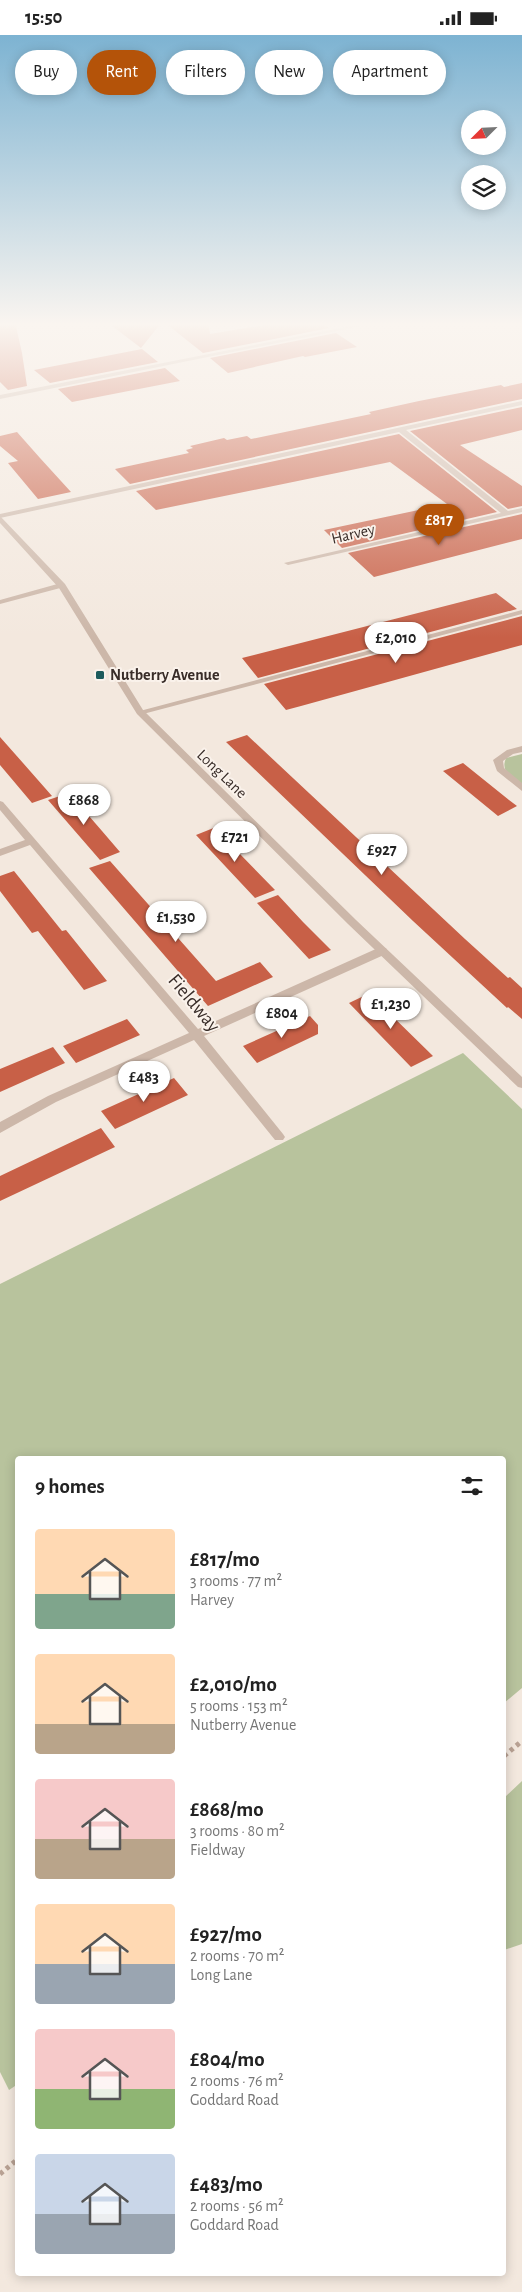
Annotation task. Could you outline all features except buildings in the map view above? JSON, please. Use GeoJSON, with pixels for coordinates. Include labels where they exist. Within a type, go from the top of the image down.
{"type":"FeatureCollection","features":[{"type":"Feature","properties":{"kind":"street"},"geometry":{"type":"LineString","coordinates":[[0,517],[408,427]]}},
{"type":"Feature","properties":{"kind":"street"},"geometry":{"type":"LineString","coordinates":[[400,429],[507,514]]}},
{"type":"Feature","properties":{"kind":"street","name":"Harvey"},"geometry":{"type":"LineString","coordinates":[[288,563],[454,528],[522,510]]}},
{"type":"Feature","properties":{"kind":"street","name":"Long Lane"},"geometry":{"type":"LineString","coordinates":[[0,517],[61,585],[140,712],[382,951],[522,1084]]}},
{"type":"Feature","properties":{"kind":"street","name":"Harvey"},"geometry":{"type":"LineString","coordinates":[[297,549],[308,559]]}},
{"type":"Feature","properties":{"kind":"street"},"geometry":{"type":"LineString","coordinates":[[0,602],[61,585]]}},
{"type":"Feature","properties":{"kind":"street"},"geometry":{"type":"LineString","coordinates":[[140,712],[522,612]]}},
{"type":"Feature","properties":{"kind":"street"},"geometry":{"type":"LineString","coordinates":[[522,749],[510,751],[498,760],[500,769],[522,787]]}},
{"type":"Feature","properties":{"kind":"street","name":"Fieldway"},"geometry":{"type":"LineString","coordinates":[[0,804],[195,1033],[279,1137]]}},
{"type":"Feature","properties":{"kind":"street"},"geometry":{"type":"LineString","coordinates":[[0,853],[31,841]]}},
{"type":"Feature","properties":{"kind":"street"},"geometry":{"type":"LineString","coordinates":[[0,1128],[52,1099],[195,1033],[382,951]]}},
{"type":"Feature","properties":{"kind":"path"},"geometry":{"type":"LineString","coordinates":[[506,1754],[522,1741]]}},
{"type":"Feature","properties":{"kind":"path"},"geometry":{"type":"LineString","coordinates":[[0,2173],[15,2161]]}},
{"type":"Feature","properties":{"kind":"green space"},"geometry":{"type":"Polygon","coordinates":[[[522,754],[522,785],[508,774],[505,763],[506,758],[522,754]]]}},
{"type":"Feature","properties":{"kind":"green space"},"geometry":{"type":"Polygon","coordinates":[[[463,1053],[522,1109],[522,1688],[506,1701],[506,1456],[15,1456],[15,2086],[9,2090],[0,2072],[0,1284],[463,1053]]]}},
{"type":"Feature","properties":{"kind":"green space"},"geometry":{"type":"Polygon","coordinates":[[[522,1781],[522,1944],[506,1949],[506,1796],[522,1781]]]}},
{"type":"Feature","properties":{"kind":"place","name":"Nutberry Avenue"},"geometry":{"type":"Point","coordinates":[100,675]}}]}
